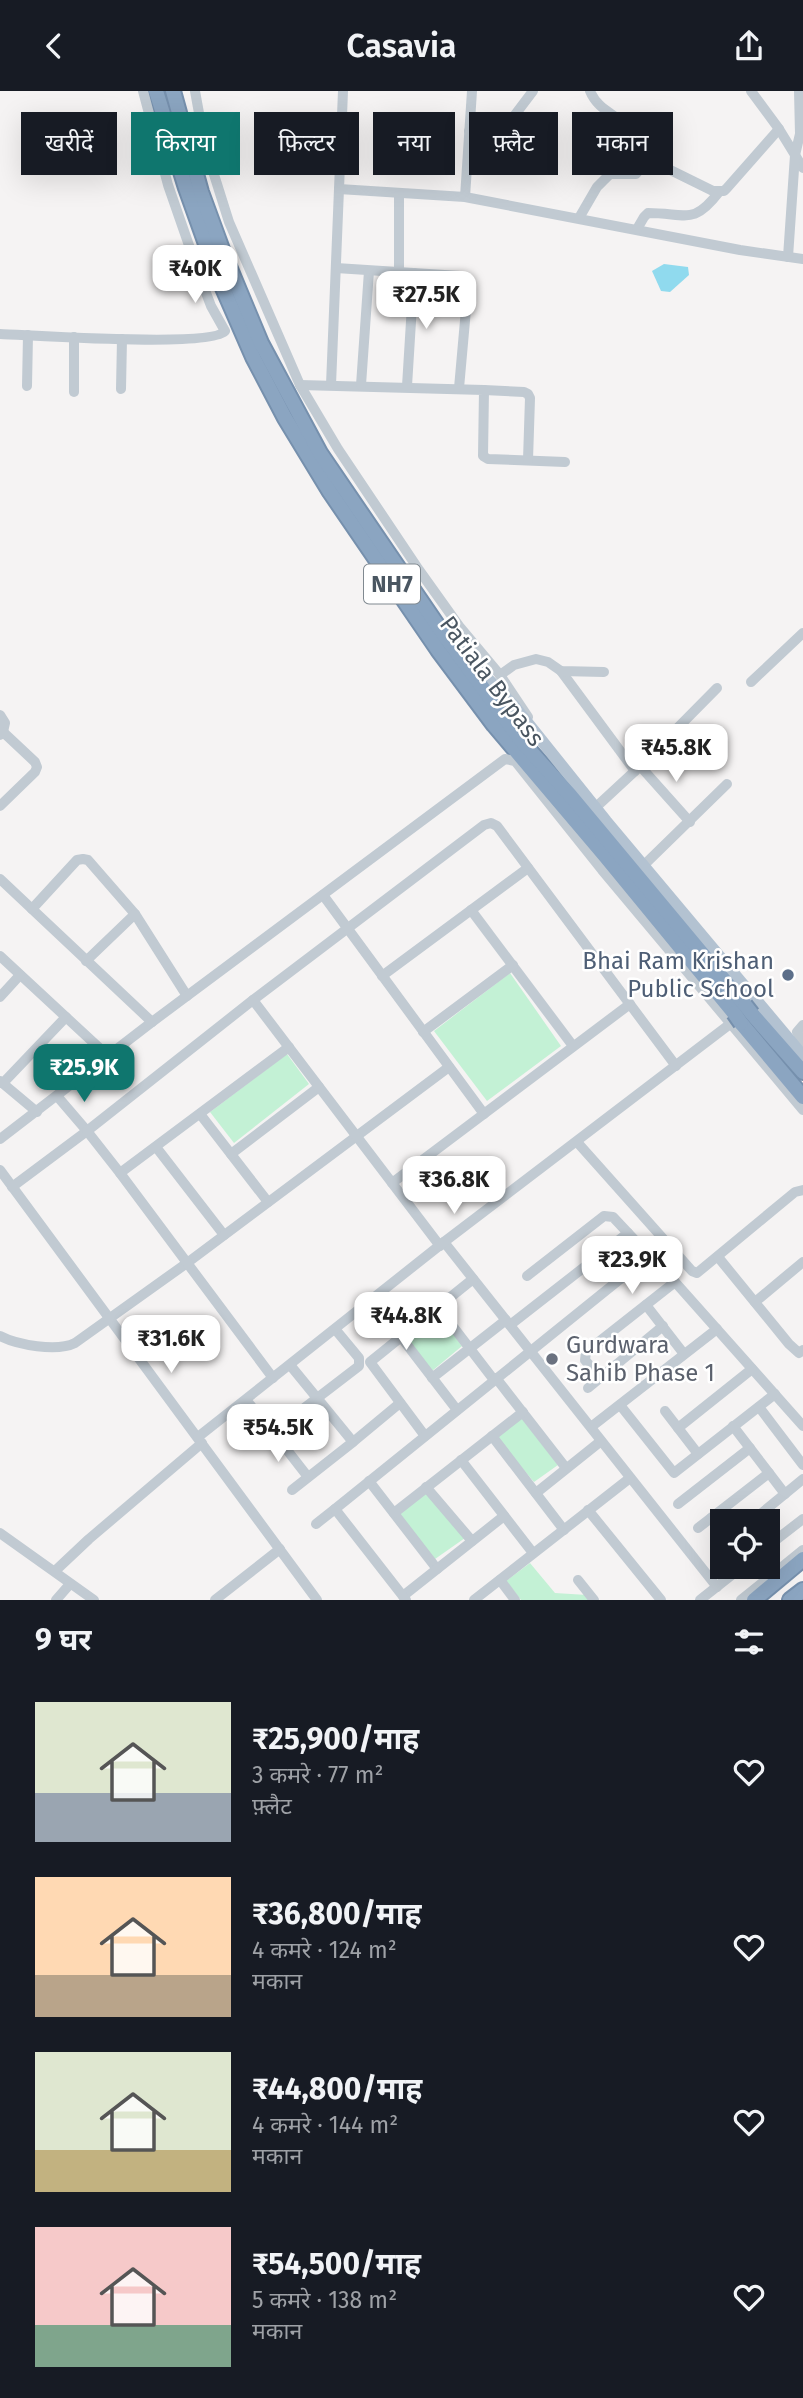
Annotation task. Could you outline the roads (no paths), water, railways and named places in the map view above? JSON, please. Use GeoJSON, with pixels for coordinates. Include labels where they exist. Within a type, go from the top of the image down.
{"type":"FeatureCollection","features":[{"type":"Feature","properties":{"kind":"highway","name":"Patiala Bypass"},"geometry":{"type":"LineString","coordinates":[[156,91],[186,188],[253,357],[285,418],[330,492],[438,650],[495,725],[743,1014],[803,1097]]}},
{"type":"Feature","properties":{"kind":"highway","name":"Patiala Bypass"},"geometry":{"type":"LineString","coordinates":[[173,91],[201,192],[261,343],[320,453],[444,635]]}},
{"type":"Feature","properties":{"kind":"highway","name":"NH7"},"geometry":{"type":"LineString","coordinates":[[444,635],[523,743],[650,890],[743,1014],[803,1072]]}},
{"type":"Feature","properties":{"kind":"highway"},"geometry":{"type":"LineString","coordinates":[[754,1600],[803,1559]]}},
{"type":"Feature","properties":{"kind":"highway"},"geometry":{"type":"LineString","coordinates":[[790,1600],[803,1590]]}},
{"type":"Feature","properties":{"kind":"main road"},"geometry":{"type":"LineString","coordinates":[[444,635],[476,664],[643,866],[743,1014],[803,1056]]}},
{"type":"Feature","properties":{"kind":"street"},"geometry":{"type":"LineString","coordinates":[[0,334],[121,339],[218,336],[225,331],[200,278],[168,185],[143,91]]}},
{"type":"Feature","properties":{"kind":"street"},"geometry":{"type":"LineString","coordinates":[[195,91],[205,146],[229,222],[300,385],[338,449],[419,570],[526,711],[530,727]]}},
{"type":"Feature","properties":{"kind":"street"},"geometry":{"type":"LineString","coordinates":[[331,385],[344,91]]}},
{"type":"Feature","properties":{"kind":"street"},"geometry":{"type":"LineString","coordinates":[[470,112],[472,91]]}},
{"type":"Feature","properties":{"kind":"street"},"geometry":{"type":"LineString","coordinates":[[517,112],[533,91]]}},
{"type":"Feature","properties":{"kind":"street"},"geometry":{"type":"LineString","coordinates":[[590,91],[594,101],[606,112]]}},
{"type":"Feature","properties":{"kind":"street"},"geometry":{"type":"LineString","coordinates":[[751,91],[803,168]]}},
{"type":"Feature","properties":{"kind":"street"},"geometry":{"type":"LineString","coordinates":[[788,257],[795,155],[800,134],[799,91]]}},
{"type":"Feature","properties":{"kind":"street"},"geometry":{"type":"LineString","coordinates":[[637,229],[648,213],[700,213],[719,192],[727,188],[779,129]]}},
{"type":"Feature","properties":{"kind":"street"},"geometry":{"type":"LineString","coordinates":[[465,197],[469,131]]}},
{"type":"Feature","properties":{"kind":"street"},"geometry":{"type":"LineString","coordinates":[[673,171],[719,192]]}},
{"type":"Feature","properties":{"kind":"street"},"geometry":{"type":"LineString","coordinates":[[579,218],[609,175]]}},
{"type":"Feature","properties":{"kind":"street"},"geometry":{"type":"LineString","coordinates":[[338,189],[465,197],[803,259]]}},
{"type":"Feature","properties":{"kind":"street"},"geometry":{"type":"LineString","coordinates":[[399,193],[399,272]]}},
{"type":"Feature","properties":{"kind":"street"},"geometry":{"type":"LineString","coordinates":[[336,268],[460,276],[466,280],[468,287],[459,388]]}},
{"type":"Feature","properties":{"kind":"street"},"geometry":{"type":"LineString","coordinates":[[361,385],[369,271]]}},
{"type":"Feature","properties":{"kind":"street"},"geometry":{"type":"LineString","coordinates":[[407,386],[414,274]]}},
{"type":"Feature","properties":{"kind":"street"},"geometry":{"type":"LineString","coordinates":[[27,386],[28,335]]}},
{"type":"Feature","properties":{"kind":"street"},"geometry":{"type":"LineString","coordinates":[[74,337],[74,392]]}},
{"type":"Feature","properties":{"kind":"street"},"geometry":{"type":"LineString","coordinates":[[121,339],[121,389]]}},
{"type":"Feature","properties":{"kind":"street"},"geometry":{"type":"LineString","coordinates":[[300,385],[524,391],[530,398],[528,460]]}},
{"type":"Feature","properties":{"kind":"street"},"geometry":{"type":"LineString","coordinates":[[484,390],[484,456],[488,459],[565,462]]}},
{"type":"Feature","properties":{"kind":"street"},"geometry":{"type":"LineString","coordinates":[[751,682],[803,633]]}},
{"type":"Feature","properties":{"kind":"street"},"geometry":{"type":"LineString","coordinates":[[500,674],[514,665],[536,659],[548,662],[561,671],[638,769],[690,822]]}},
{"type":"Feature","properties":{"kind":"street"},"geometry":{"type":"LineString","coordinates":[[561,671],[604,672]]}},
{"type":"Feature","properties":{"kind":"street"},"geometry":{"type":"LineString","coordinates":[[595,808],[638,769],[717,688]]}},
{"type":"Feature","properties":{"kind":"street"},"geometry":{"type":"LineString","coordinates":[[0,715],[5,723],[1,734],[35,762],[37,767],[0,806]]}},
{"type":"Feature","properties":{"kind":"street"},"geometry":{"type":"LineString","coordinates":[[0,1139],[505,759],[515,761],[602,870],[743,1014],[803,1110]]}},
{"type":"Feature","properties":{"kind":"street"},"geometry":{"type":"LineString","coordinates":[[643,866],[727,784]]}},
{"type":"Feature","properties":{"kind":"street"},"geometry":{"type":"LineString","coordinates":[[12,1187],[485,825],[496,826],[676,1066]]}},
{"type":"Feature","properties":{"kind":"street"},"geometry":{"type":"LineString","coordinates":[[32,909],[77,860],[88,860],[135,914],[187,996]]}},
{"type":"Feature","properties":{"kind":"street"},"geometry":{"type":"LineString","coordinates":[[382,976],[528,868]]}},
{"type":"Feature","properties":{"kind":"street"},"geometry":{"type":"LineString","coordinates":[[0,879],[152,1022]]}},
{"type":"Feature","properties":{"kind":"street"},"geometry":{"type":"LineString","coordinates":[[323,895],[484,1114]]}},
{"type":"Feature","properties":{"kind":"street"},"geometry":{"type":"LineString","coordinates":[[471,910],[573,1046]]}},
{"type":"Feature","properties":{"kind":"street"},"geometry":{"type":"LineString","coordinates":[[86,961],[135,914]]}},
{"type":"Feature","properties":{"kind":"street"},"geometry":{"type":"LineString","coordinates":[[0,956],[108,1056]]}},
{"type":"Feature","properties":{"kind":"street"},"geometry":{"type":"LineString","coordinates":[[423,1032],[513,965]]}},
{"type":"Feature","properties":{"kind":"street"},"geometry":{"type":"LineString","coordinates":[[0,997],[20,975]]}},
{"type":"Feature","properties":{"kind":"street"},"geometry":{"type":"LineString","coordinates":[[253,1000],[392,1183],[531,1350],[717,1587]]}},
{"type":"Feature","properties":{"kind":"street"},"geometry":{"type":"LineString","coordinates":[[392,1183],[629,1003]]}},
{"type":"Feature","properties":{"kind":"street"},"geometry":{"type":"LineString","coordinates":[[55,1571],[273,1378],[442,1244],[743,1014]]}},
{"type":"Feature","properties":{"kind":"street"},"geometry":{"type":"LineString","coordinates":[[37,1112],[1,1082],[66,1017]]}},
{"type":"Feature","properties":{"kind":"street"},"geometry":{"type":"LineString","coordinates":[[803,1025],[797,1032],[803,1042]]}},
{"type":"Feature","properties":{"kind":"street"},"geometry":{"type":"LineString","coordinates":[[120,1173],[289,1047]]}},
{"type":"Feature","properties":{"kind":"street"},"geometry":{"type":"LineString","coordinates":[[0,1336],[23,1344],[68,1346],[187,1263],[449,1067]]}},
{"type":"Feature","properties":{"kind":"street"},"geometry":{"type":"LineString","coordinates":[[231,1154],[319,1087]]}},
{"type":"Feature","properties":{"kind":"street"},"geometry":{"type":"LineString","coordinates":[[57,1096],[120,1173],[273,1378]]}},
{"type":"Feature","properties":{"kind":"street"},"geometry":{"type":"LineString","coordinates":[[200,1114],[268,1202]]}},
{"type":"Feature","properties":{"kind":"street"},"geometry":{"type":"LineString","coordinates":[[577,1142],[692,1271],[697,1273],[795,1192],[803,1190]]}},
{"type":"Feature","properties":{"kind":"street"},"geometry":{"type":"LineString","coordinates":[[156,1147],[224,1235]]}},
{"type":"Feature","properties":{"kind":"street"},"geometry":{"type":"LineString","coordinates":[[0,1170],[317,1600]]}},
{"type":"Feature","properties":{"kind":"street"},"geometry":{"type":"LineString","coordinates":[[527,1276],[604,1216],[613,1217],[803,1426]]}},
{"type":"Feature","properties":{"kind":"street"},"geometry":{"type":"LineString","coordinates":[[432,1378],[628,1233]]}},
{"type":"Feature","properties":{"kind":"street"},"geometry":{"type":"LineString","coordinates":[[316,1524],[650,1255]]}},
{"type":"Feature","properties":{"kind":"street"},"geometry":{"type":"LineString","coordinates":[[718,1257],[802,1354]]}},
{"type":"Feature","properties":{"kind":"street"},"geometry":{"type":"LineString","coordinates":[[755,1302],[803,1262]]}},
{"type":"Feature","properties":{"kind":"street"},"geometry":{"type":"LineString","coordinates":[[425,1436],[370,1362],[473,1279]]}},
{"type":"Feature","properties":{"kind":"street"},"geometry":{"type":"LineString","coordinates":[[600,1378],[585,1360],[586,1352],[674,1282]]}},
{"type":"Feature","properties":{"kind":"street"},"geometry":{"type":"LineString","coordinates":[[646,1305],[684,1354]]}},
{"type":"Feature","properties":{"kind":"street"},"geometry":{"type":"LineString","coordinates":[[438,1307],[566,1468]]}},
{"type":"Feature","properties":{"kind":"street"},"geometry":{"type":"LineString","coordinates":[[588,1388],[663,1326]]}},
{"type":"Feature","properties":{"kind":"street"},"geometry":{"type":"LineString","coordinates":[[273,1432],[359,1366],[360,1362],[335,1329]]}},
{"type":"Feature","properties":{"kind":"street"},"geometry":{"type":"LineString","coordinates":[[591,1427],[716,1329]]}},
{"type":"Feature","properties":{"kind":"street"},"geometry":{"type":"LineString","coordinates":[[401,1337],[457,1410]]}},
{"type":"Feature","properties":{"kind":"street"},"geometry":{"type":"LineString","coordinates":[[290,1365],[353,1442]]}},
{"type":"Feature","properties":{"kind":"street"},"geometry":{"type":"LineString","coordinates":[[678,1428],[752,1369]]}},
{"type":"Feature","properties":{"kind":"street"},"geometry":{"type":"LineString","coordinates":[[620,1405],[674,1473],[775,1394]]}},
{"type":"Feature","properties":{"kind":"street"},"geometry":{"type":"LineString","coordinates":[[246,1400],[308,1477]]}},
{"type":"Feature","properties":{"kind":"street"},"geometry":{"type":"LineString","coordinates":[[292,1490],[400,1403]]}},
{"type":"Feature","properties":{"kind":"street"},"geometry":{"type":"LineString","coordinates":[[759,1407],[803,1465]]}},
{"type":"Feature","properties":{"kind":"street"},"geometry":{"type":"LineString","coordinates":[[665,1411],[698,1454]]}},
{"type":"Feature","properties":{"kind":"street"},"geometry":{"type":"LineString","coordinates":[[394,1513],[523,1412]]}},
{"type":"Feature","properties":{"kind":"street"},"geometry":{"type":"LineString","coordinates":[[733,1426],[785,1494]]}},
{"type":"Feature","properties":{"kind":"street"},"geometry":{"type":"LineString","coordinates":[[492,1436],[564,1529]]}},
{"type":"Feature","properties":{"kind":"street"},"geometry":{"type":"LineString","coordinates":[[536,1493],[601,1441]]}},
{"type":"Feature","properties":{"kind":"street"},"geometry":{"type":"LineString","coordinates":[[678,1504],[750,1448]]}},
{"type":"Feature","properties":{"kind":"street"},"geometry":{"type":"LineString","coordinates":[[461,1460],[533,1553]]}},
{"type":"Feature","properties":{"kind":"street"},"geometry":{"type":"LineString","coordinates":[[723,1509],[769,1473]]}},
{"type":"Feature","properties":{"kind":"street"},"geometry":{"type":"LineString","coordinates":[[474,1600],[630,1478]]}},
{"type":"Feature","properties":{"kind":"street"},"geometry":{"type":"LineString","coordinates":[[767,1509],[803,1479]]}},
{"type":"Feature","properties":{"kind":"street"},"geometry":{"type":"LineString","coordinates":[[369,1481],[437,1569]]}},
{"type":"Feature","properties":{"kind":"street"},"geometry":{"type":"LineString","coordinates":[[426,1487],[472,1541]]}},
{"type":"Feature","properties":{"kind":"street"},"geometry":{"type":"LineString","coordinates":[[335,1509],[405,1598],[504,1516]]}},
{"type":"Feature","properties":{"kind":"street"},"geometry":{"type":"LineString","coordinates":[[588,1510],[661,1600]]}},
{"type":"Feature","properties":{"kind":"street"},"geometry":{"type":"LineString","coordinates":[[698,1528],[710,1519]]}},
{"type":"Feature","properties":{"kind":"street"},"geometry":{"type":"LineString","coordinates":[[780,1537],[803,1519]]}},
{"type":"Feature","properties":{"kind":"street"},"geometry":{"type":"LineString","coordinates":[[0,1533],[94,1600]]}},
{"type":"Feature","properties":{"kind":"street"},"geometry":{"type":"LineString","coordinates":[[215,1600],[279,1549]]}},
{"type":"Feature","properties":{"kind":"street"},"geometry":{"type":"LineString","coordinates":[[741,1600],[803,1550]]}},
{"type":"Feature","properties":{"kind":"street"},"geometry":{"type":"LineString","coordinates":[[700,1600],[727,1579]]}},
{"type":"Feature","properties":{"kind":"street"},"geometry":{"type":"LineString","coordinates":[[499,1580],[515,1600]]}},
{"type":"Feature","properties":{"kind":"street"},"geometry":{"type":"LineString","coordinates":[[578,1580],[594,1600]]}},
{"type":"Feature","properties":{"kind":"street"},"geometry":{"type":"LineString","coordinates":[[56,1600],[70,1584]]}},
{"type":"Feature","properties":{"kind":"water"},"geometry":{"type":"Polygon","coordinates":[[[664,264],[688,267],[689,275],[670,292],[661,291],[652,271],[664,264]]]}},
{"type":"Feature","properties":{"kind":"place","name":"Bhai Ram Krishan Public School"},"geometry":{"type":"Point","coordinates":[788,975]}},
{"type":"Feature","properties":{"kind":"place","name":"Gurdwara Sahib Phase 1"},"geometry":{"type":"Point","coordinates":[552,1359]}}]}
